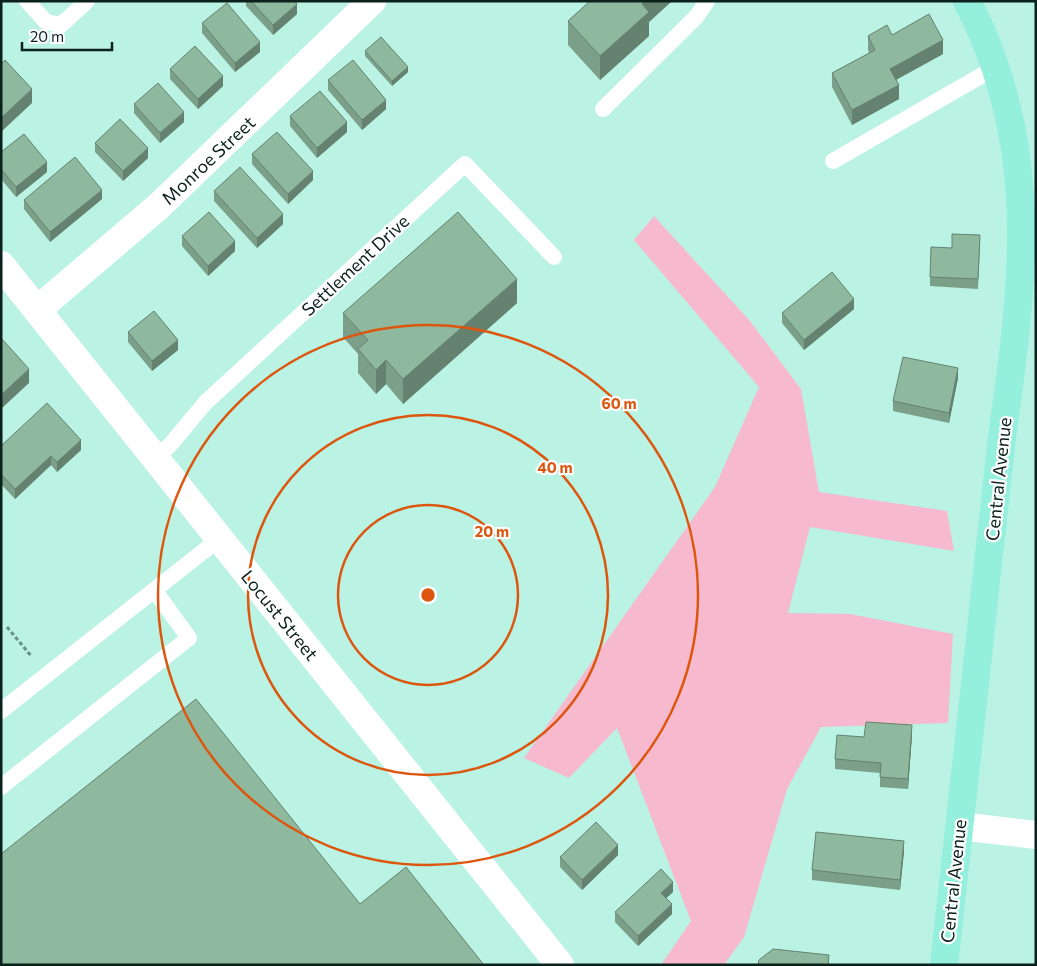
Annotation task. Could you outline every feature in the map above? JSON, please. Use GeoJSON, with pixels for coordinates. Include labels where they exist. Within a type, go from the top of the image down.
{"type":"FeatureCollection","features":[{"type":"Feature","properties":{"kind":"main road","name":"Central Avenue"},"geometry":{"type":"LineString","coordinates":[[944,965],[1004,419],[1029,256],[1024,223],[1021,165],[1008,100],[998,66],[966,1]]}},
{"type":"Feature","properties":{"kind":"street","name":"Monroe Street"},"geometry":{"type":"LineString","coordinates":[[37,310],[159,206],[372,1]]}},
{"type":"Feature","properties":{"kind":"street","name":"Locust Street"},"geometry":{"type":"LineString","coordinates":[[1,265],[560,965]]}},
{"type":"Feature","properties":{"kind":"street"},"geometry":{"type":"LineString","coordinates":[[960,826],[1036,835]]}},
{"type":"Feature","properties":{"kind":"lane"},"geometry":{"type":"LineString","coordinates":[[27,1],[46,22],[61,25],[87,1]]}},
{"type":"Feature","properties":{"kind":"lane"},"geometry":{"type":"LineString","coordinates":[[603,109],[697,16],[707,1]]}},
{"type":"Feature","properties":{"kind":"lane"},"geometry":{"type":"LineString","coordinates":[[833,161],[998,66]]}},
{"type":"Feature","properties":{"kind":"lane","name":"Settlement Drive"},"geometry":{"type":"LineString","coordinates":[[155,458],[170,445],[205,403],[466,164],[554,257]]}},
{"type":"Feature","properties":{"kind":"lane"},"geometry":{"type":"LineString","coordinates":[[1,711],[219,539]]}},
{"type":"Feature","properties":{"kind":"lane"},"geometry":{"type":"LineString","coordinates":[[1,787],[189,638],[155,591]]}},
{"type":"Feature","properties":{"kind":"path"},"geometry":{"type":"LineString","coordinates":[[7,626],[46,676]]}},
{"type":"Feature","properties":{"kind":"shaded area"},"geometry":{"type":"Polygon","coordinates":[[[654,216],[750,321],[801,389],[819,492],[947,511],[954,551],[810,527],[788,613],[850,614],[953,634],[948,723],[821,727],[787,789],[744,937],[724,965],[661,965],[691,921],[617,728],[569,778],[524,758],[715,487],[759,387],[634,240],[654,216]]]}},
{"type":"Feature","properties":{"kind":"building"},"geometry":{"type":"Polygon","coordinates":[[[251,1],[294,1],[297,4],[273,25],[251,1]]]}},
{"type":"Feature","properties":{"kind":"building"},"geometry":{"type":"Polygon","coordinates":[[[590,1],[645,1],[642,4],[649,12],[600,56],[568,21],[590,1]]]}},
{"type":"Feature","properties":{"kind":"building"},"geometry":{"type":"Polygon","coordinates":[[[227,3],[260,42],[235,63],[202,23],[227,3]]]}},
{"type":"Feature","properties":{"kind":"building"},"geometry":{"type":"Polygon","coordinates":[[[929,14],[943,40],[890,69],[899,85],[852,110],[832,73],[875,50],[868,36],[887,25],[892,35],[929,14]]]}},
{"type":"Feature","properties":{"kind":"building"},"geometry":{"type":"Polygon","coordinates":[[[381,37],[408,67],[392,81],[365,51],[381,37]]]}},
{"type":"Feature","properties":{"kind":"building"},"geometry":{"type":"Polygon","coordinates":[[[195,46],[223,76],[198,99],[170,69],[195,46]]]}},
{"type":"Feature","properties":{"kind":"building"},"geometry":{"type":"Polygon","coordinates":[[[5,60],[32,89],[1,118],[1,64],[5,60]]]}},
{"type":"Feature","properties":{"kind":"building"},"geometry":{"type":"Polygon","coordinates":[[[353,60],[386,100],[362,120],[328,80],[353,60]]]}},
{"type":"Feature","properties":{"kind":"building"},"geometry":{"type":"Polygon","coordinates":[[[158,83],[184,112],[160,133],[134,104],[158,83]]]}},
{"type":"Feature","properties":{"kind":"building"},"geometry":{"type":"Polygon","coordinates":[[[320,91],[347,122],[317,148],[290,116],[320,91]]]}},
{"type":"Feature","properties":{"kind":"building"},"geometry":{"type":"Polygon","coordinates":[[[120,119],[148,148],[123,171],[95,143],[120,119]]]}},
{"type":"Feature","properties":{"kind":"building"},"geometry":{"type":"Polygon","coordinates":[[[277,132],[313,171],[288,194],[252,154],[277,132]]]}},
{"type":"Feature","properties":{"kind":"building"},"geometry":{"type":"Polygon","coordinates":[[[24,134],[47,162],[16,187],[1,169],[1,152],[24,134]]]}},
{"type":"Feature","properties":{"kind":"building"},"geometry":{"type":"Polygon","coordinates":[[[75,157],[102,190],[50,232],[24,200],[75,157]]]}},
{"type":"Feature","properties":{"kind":"building"},"geometry":{"type":"Polygon","coordinates":[[[240,167],[283,214],[257,238],[214,191],[240,167]]]}},
{"type":"Feature","properties":{"kind":"building"},"geometry":{"type":"Polygon","coordinates":[[[209,212],[235,241],[208,266],[182,236],[209,212]]]}},
{"type":"Feature","properties":{"kind":"building"},"geometry":{"type":"Polygon","coordinates":[[[458,212],[517,279],[403,379],[386,360],[376,370],[358,349],[368,340],[343,313],[458,212]]]}},
{"type":"Feature","properties":{"kind":"building"},"geometry":{"type":"Polygon","coordinates":[[[952,234],[980,235],[978,279],[930,277],[931,247],[952,248],[952,234]]]}},
{"type":"Feature","properties":{"kind":"building"},"geometry":{"type":"Polygon","coordinates":[[[832,272],[854,299],[804,340],[782,313],[832,272]]]}},
{"type":"Feature","properties":{"kind":"building"},"geometry":{"type":"Polygon","coordinates":[[[154,311],[178,340],[152,361],[128,332],[154,311]]]}},
{"type":"Feature","properties":{"kind":"building"},"geometry":{"type":"Polygon","coordinates":[[[1,340],[29,369],[1,395],[1,340]]]}},
{"type":"Feature","properties":{"kind":"building"},"geometry":{"type":"Polygon","coordinates":[[[903,357],[958,368],[949,413],[893,401],[903,357]]]}},
{"type":"Feature","properties":{"kind":"building"},"geometry":{"type":"Polygon","coordinates":[[[47,403],[81,440],[57,462],[51,456],[15,489],[1,474],[1,446],[47,403]]]}},
{"type":"Feature","properties":{"kind":"building"},"geometry":{"type":"Polygon","coordinates":[[[196,699],[360,904],[406,867],[484,965],[1,965],[1,854],[196,699]]]}},
{"type":"Feature","properties":{"kind":"building"},"geometry":{"type":"Polygon","coordinates":[[[866,722],[912,725],[908,779],[880,777],[881,763],[835,759],[837,735],[864,737],[866,722]]]}},
{"type":"Feature","properties":{"kind":"building"},"geometry":{"type":"Polygon","coordinates":[[[596,822],[618,845],[582,880],[560,857],[596,822]]]}},
{"type":"Feature","properties":{"kind":"building"},"geometry":{"type":"Polygon","coordinates":[[[816,832],[904,841],[900,880],[812,870],[816,832]]]}},
{"type":"Feature","properties":{"kind":"building"},"geometry":{"type":"Polygon","coordinates":[[[661,869],[673,882],[661,893],[672,904],[638,936],[615,912],[661,869]]]}},
{"type":"Feature","properties":{"kind":"building"},"geometry":{"type":"Polygon","coordinates":[[[773,949],[829,955],[828,965],[758,965],[759,960],[773,949]]]}}]}
